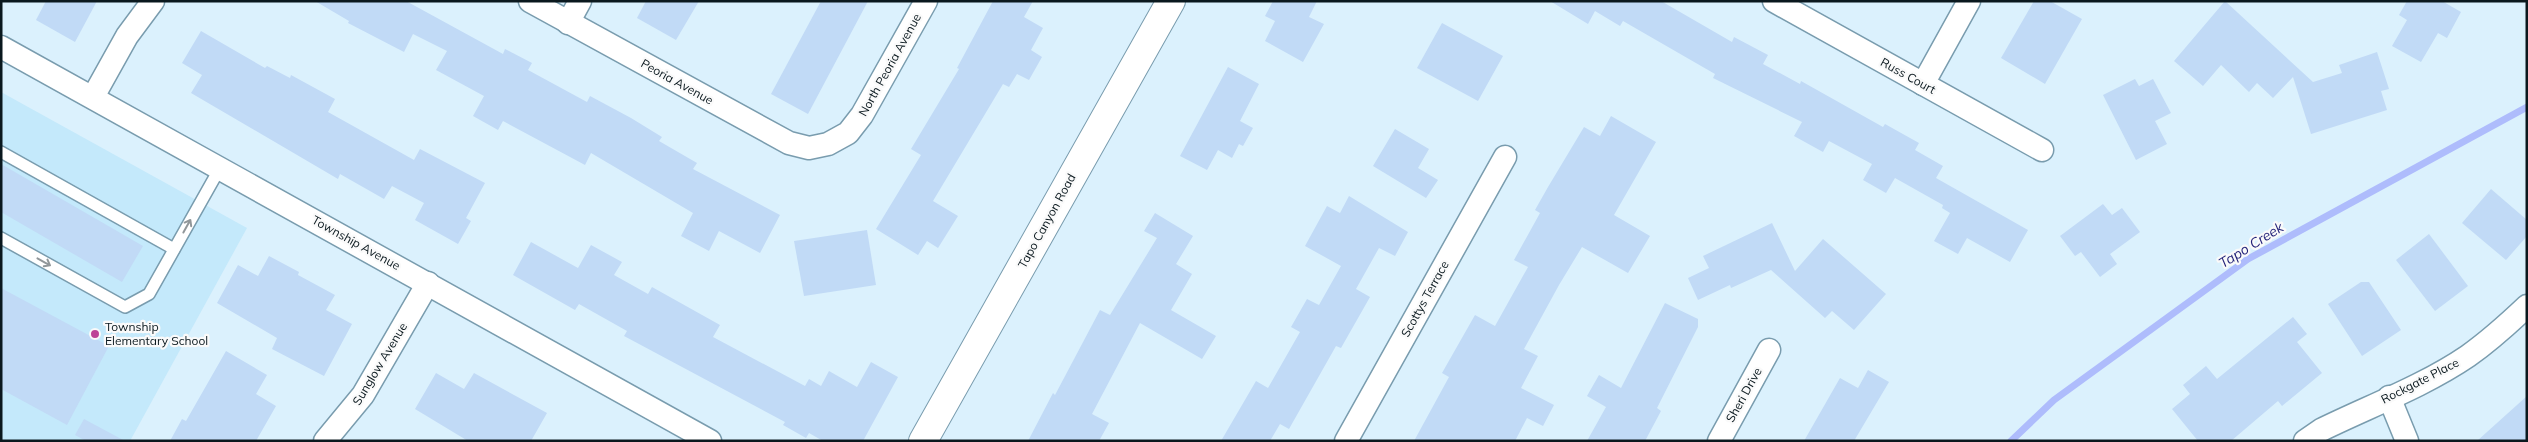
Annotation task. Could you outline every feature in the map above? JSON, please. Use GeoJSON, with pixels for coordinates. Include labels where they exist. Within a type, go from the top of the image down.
{"type":"FeatureCollection","features":[{"type":"Feature","properties":{"kind":"main road","name":"Tapo Canyon Road"},"geometry":{"type":"LineString","coordinates":[[923,441],[1171,1]]}},
{"type":"Feature","properties":{"kind":"street"},"geometry":{"type":"LineString","coordinates":[[92,98],[127,36],[153,1]]}},
{"type":"Feature","properties":{"kind":"street","name":"Peoria Avenue"},"geometry":{"type":"LineString","coordinates":[[530,1],[789,143],[809,148],[828,144]]}},
{"type":"Feature","properties":{"kind":"street"},"geometry":{"type":"LineString","coordinates":[[568,22],[580,1]]}},
{"type":"Feature","properties":{"kind":"street","name":"North Peoria Avenue"},"geometry":{"type":"LineString","coordinates":[[828,144],[848,133],[862,116],[926,1]]}},
{"type":"Feature","properties":{"kind":"street","name":"Russ Court"},"geometry":{"type":"LineString","coordinates":[[1774,1],[2042,150]]}},
{"type":"Feature","properties":{"kind":"street"},"geometry":{"type":"LineString","coordinates":[[1923,84],[1969,1]]}},
{"type":"Feature","properties":{"kind":"street","name":"Township Avenue"},"geometry":{"type":"LineString","coordinates":[[1,47],[710,441]]}},
{"type":"Feature","properties":{"kind":"street","name":"Scottys Terrace"},"geometry":{"type":"LineString","coordinates":[[1346,441],[1504,157]]}},
{"type":"Feature","properties":{"kind":"street","name":"Sunglow Avenue"},"geometry":{"type":"LineString","coordinates":[[325,441],[364,395],[428,283]]}},
{"type":"Feature","properties":{"kind":"street","name":"Rockgate Place"},"geometry":{"type":"LineString","coordinates":[[2305,441],[2321,430],[2428,379],[2467,356],[2503,329],[2527,306]]}},
{"type":"Feature","properties":{"kind":"street","name":"Sheri Drive"},"geometry":{"type":"LineString","coordinates":[[1719,441],[1769,350]]}},
{"type":"Feature","properties":{"kind":"street"},"geometry":{"type":"LineString","coordinates":[[2389,397],[2407,441]]}},
{"type":"Feature","properties":{"kind":"lane"},"geometry":{"type":"LineString","coordinates":[[1,152],[174,249]]}},
{"type":"Feature","properties":{"kind":"lane"},"geometry":{"type":"LineString","coordinates":[[1,238],[125,307],[149,294],[220,168]]}},
{"type":"Feature","properties":{"kind":"shaded area","name":"Township Elementary School"},"geometry":{"type":"Polygon","coordinates":[[[1,92],[247,228],[130,441],[1,441],[1,92]]]}},
{"type":"Feature","properties":{"kind":"building"},"geometry":{"type":"Polygon","coordinates":[[[46,1],[97,1],[75,42],[36,20],[46,1]]]}},
{"type":"Feature","properties":{"kind":"building"},"geometry":{"type":"Polygon","coordinates":[[[315,1],[406,1],[503,54],[505,49],[532,63],[528,70],[587,102],[590,96],[631,118],[662,137],[659,141],[697,163],[693,169],[780,215],[760,253],[719,231],[709,251],[681,236],[693,213],[591,153],[585,165],[503,121],[498,130],[473,116],[484,96],[436,70],[447,51],[413,34],[404,52],[348,23],[349,21],[315,1]]]}},
{"type":"Feature","properties":{"kind":"building"},"geometry":{"type":"Polygon","coordinates":[[[646,1],[699,1],[676,40],[637,18],[646,1]]]}},
{"type":"Feature","properties":{"kind":"building"},"geometry":{"type":"Polygon","coordinates":[[[821,1],[868,1],[808,114],[771,94],[821,1]]]}},
{"type":"Feature","properties":{"kind":"building"},"geometry":{"type":"Polygon","coordinates":[[[993,1],[1033,1],[1024,17],[1043,28],[1031,50],[1042,57],[1029,80],[1017,74],[1009,87],[1003,84],[933,201],[958,216],[938,248],[927,241],[918,255],[876,229],[921,155],[911,149],[959,69],[957,68],[993,1]]]}},
{"type":"Feature","properties":{"kind":"building"},"geometry":{"type":"Polygon","coordinates":[[[1273,1],[1317,1],[1309,17],[1324,24],[1303,62],[1265,41],[1275,21],[1265,16],[1273,1]]]}},
{"type":"Feature","properties":{"kind":"building"},"geometry":{"type":"Polygon","coordinates":[[[1550,1],[1661,1],[1732,42],[1734,37],[1768,55],[1763,64],[1800,84],[1801,81],[1883,127],[1885,124],[1919,143],[1915,150],[1943,166],[1936,178],[2028,230],[2010,262],[1967,238],[1958,254],[1934,241],[1950,213],[1942,208],[1943,205],[1895,178],[1886,193],[1863,180],[1872,164],[1829,141],[1823,152],[1794,136],[1802,122],[1713,78],[1715,74],[1623,21],[1620,26],[1595,11],[1588,24],[1550,1]]]}},
{"type":"Feature","properties":{"kind":"building"},"geometry":{"type":"Polygon","coordinates":[[[2034,1],[2050,1],[2082,19],[2045,84],[2001,58],[2034,1]]]}},
{"type":"Feature","properties":{"kind":"building"},"geometry":{"type":"Polygon","coordinates":[[[2225,1],[2313,82],[2342,73],[2339,65],[2377,52],[2389,89],[2381,91],[2387,110],[2311,134],[2293,77],[2273,98],[2257,83],[2249,92],[2221,65],[2203,86],[2174,61],[2225,1]]]}},
{"type":"Feature","properties":{"kind":"building"},"geometry":{"type":"Polygon","coordinates":[[[2407,1],[2442,1],[2461,12],[2447,38],[2438,33],[2421,62],[2392,46],[2407,20],[2399,15],[2407,1]]]}},
{"type":"Feature","properties":{"kind":"building"},"geometry":{"type":"Polygon","coordinates":[[[1442,23],[1503,56],[1478,101],[1417,68],[1442,23]]]}},
{"type":"Feature","properties":{"kind":"building"},"geometry":{"type":"Polygon","coordinates":[[[201,31],[265,68],[267,66],[290,78],[291,75],[335,99],[328,112],[414,160],[420,149],[485,183],[466,218],[471,221],[458,244],[415,220],[424,203],[392,186],[384,199],[340,174],[338,179],[191,93],[202,75],[182,63],[201,31]]]}},
{"type":"Feature","properties":{"kind":"building"},"geometry":{"type":"Polygon","coordinates":[[[1228,67],[1259,84],[1240,121],[1253,128],[1243,146],[1239,144],[1232,158],[1218,150],[1207,170],[1180,156],[1228,67]]]}},
{"type":"Feature","properties":{"kind":"building"},"geometry":{"type":"Polygon","coordinates":[[[2135,79],[2139,86],[2153,79],[2171,113],[2155,121],[2167,144],[2136,160],[2103,95],[2135,79]]]}},
{"type":"Feature","properties":{"kind":"building"},"geometry":{"type":"Polygon","coordinates":[[[1611,116],[1656,142],[1614,215],[1650,236],[1628,273],[1582,247],[1559,285],[1524,349],[1538,356],[1521,388],[1554,405],[1543,426],[1527,418],[1515,441],[1414,441],[1449,377],[1442,373],[1475,315],[1495,326],[1528,267],[1514,260],[1540,213],[1535,210],[1584,127],[1600,136],[1611,116]]]}},
{"type":"Feature","properties":{"kind":"building"},"geometry":{"type":"Polygon","coordinates":[[[1395,129],[1429,149],[1418,168],[1438,180],[1426,198],[1373,166],[1395,129]]]}},
{"type":"Feature","properties":{"kind":"building"},"geometry":{"type":"Polygon","coordinates":[[[1,164],[143,246],[122,282],[1,212],[1,164]]]}},
{"type":"Feature","properties":{"kind":"building"},"geometry":{"type":"Polygon","coordinates":[[[2491,189],[2527,220],[2527,236],[2506,260],[2462,223],[2491,189]]]}},
{"type":"Feature","properties":{"kind":"building"},"geometry":{"type":"Polygon","coordinates":[[[1349,196],[1408,232],[1395,256],[1379,248],[1356,289],[1370,297],[1341,348],[1336,346],[1289,429],[1280,424],[1270,441],[1221,441],[1256,381],[1268,388],[1300,332],[1291,327],[1307,299],[1319,305],[1341,266],[1305,246],[1327,206],[1340,213],[1349,196]]]}},
{"type":"Feature","properties":{"kind":"building"},"geometry":{"type":"Polygon","coordinates":[[[2103,204],[2112,215],[2122,208],[2140,232],[2110,254],[2117,264],[2100,277],[2081,252],[2075,256],[2060,236],[2103,204]]]}},
{"type":"Feature","properties":{"kind":"building"},"geometry":{"type":"Polygon","coordinates":[[[1155,213],[1193,236],[1176,264],[1192,274],[1171,310],[1216,336],[1202,359],[1140,323],[1092,414],[1109,423],[1099,441],[1028,441],[1053,393],[1055,395],[1100,310],[1110,315],[1157,238],[1144,231],[1155,213]]]}},
{"type":"Feature","properties":{"kind":"building"},"geometry":{"type":"Polygon","coordinates":[[[1772,223],[1795,271],[1823,239],[1886,294],[1854,330],[1832,311],[1825,318],[1771,270],[1731,288],[1730,285],[1698,300],[1688,278],[1709,268],[1703,256],[1772,223]]]}},
{"type":"Feature","properties":{"kind":"building"},"geometry":{"type":"Polygon","coordinates":[[[867,230],[876,285],[804,296],[794,241],[867,230]]]}},
{"type":"Feature","properties":{"kind":"building"},"geometry":{"type":"Polygon","coordinates":[[[2429,234],[2468,286],[2435,311],[2396,260],[2429,234]]]}},
{"type":"Feature","properties":{"kind":"building"},"geometry":{"type":"Polygon","coordinates":[[[531,242],[578,268],[591,245],[622,262],[614,275],[648,294],[652,287],[720,325],[713,337],[805,386],[809,379],[821,386],[829,371],[857,387],[871,362],[898,377],[863,441],[823,441],[809,433],[806,438],[783,425],[785,422],[624,336],[627,331],[579,304],[575,310],[513,275],[531,242]]]}},
{"type":"Feature","properties":{"kind":"building"},"geometry":{"type":"Polygon","coordinates":[[[269,256],[299,272],[298,275],[335,295],[326,310],[352,324],[324,376],[272,349],[277,338],[217,303],[238,265],[258,276],[269,256]]]}},
{"type":"Feature","properties":{"kind":"building"},"geometry":{"type":"Polygon","coordinates":[[[2361,282],[2369,282],[2401,330],[2362,356],[2328,304],[2361,282]]]}},
{"type":"Feature","properties":{"kind":"building"},"geometry":{"type":"Polygon","coordinates":[[[1,288],[109,346],[67,425],[1,389],[1,288]]]}},
{"type":"Feature","properties":{"kind":"building"},"geometry":{"type":"Polygon","coordinates":[[[1665,303],[1698,319],[1698,327],[1657,408],[1661,411],[1645,441],[1587,441],[1606,407],[1587,396],[1599,375],[1621,388],[1665,303]]]}},
{"type":"Feature","properties":{"kind":"building"},"geometry":{"type":"Polygon","coordinates":[[[2293,317],[2307,334],[2297,342],[2322,373],[2282,406],[2278,401],[2231,441],[2198,441],[2172,409],[2190,394],[2183,385],[2206,366],[2217,379],[2293,317]]]}},
{"type":"Feature","properties":{"kind":"building"},"geometry":{"type":"Polygon","coordinates":[[[226,351],[267,375],[256,394],[276,406],[256,441],[170,441],[182,419],[186,421],[226,351]]]}},
{"type":"Feature","properties":{"kind":"building"},"geometry":{"type":"Polygon","coordinates":[[[1868,370],[1889,382],[1854,441],[1804,441],[1840,378],[1858,388],[1868,370]]]}},
{"type":"Feature","properties":{"kind":"building"},"geometry":{"type":"Polygon","coordinates":[[[436,373],[464,389],[474,373],[547,413],[531,441],[468,441],[415,409],[436,373]]]}},
{"type":"Feature","properties":{"kind":"building"},"geometry":{"type":"Polygon","coordinates":[[[2527,396],[2527,441],[2477,441],[2527,396]]]}},
{"type":"Feature","properties":{"kind":"building"},"geometry":{"type":"Polygon","coordinates":[[[84,419],[125,441],[86,441],[75,435],[84,419]]]}},
{"type":"Feature","properties":{"kind":"waterway","name":"Tapo Creek"},"geometry":{"type":"LineString","coordinates":[[2011,441],[2054,400],[2248,259],[2527,107]]}},
{"type":"Feature","properties":{"kind":"place","name":"Township Elementary School"},"geometry":{"type":"Point","coordinates":[95,334]}}]}
